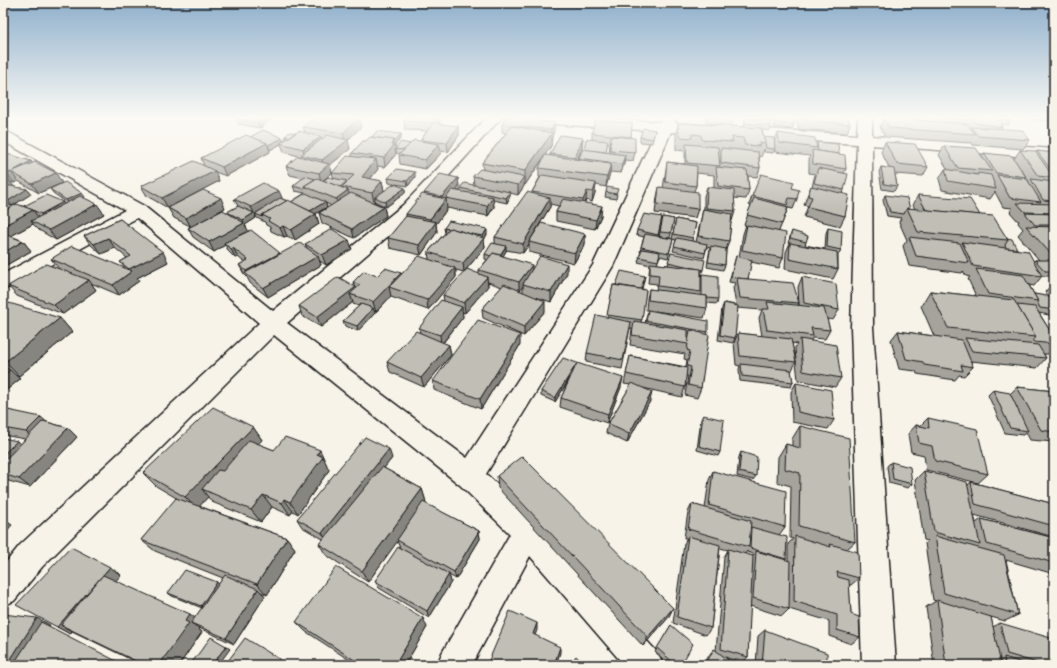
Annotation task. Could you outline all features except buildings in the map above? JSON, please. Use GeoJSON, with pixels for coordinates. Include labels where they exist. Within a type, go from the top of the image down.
{"type":"FeatureCollection","features":[{"type":"Feature","properties":{"kind":"street"},"geometry":{"type":"LineString","coordinates":[[25,148],[138,210],[273,323],[470,476],[527,531],[646,665]]}},
{"type":"Feature","properties":{"kind":"street"},"geometry":{"type":"LineString","coordinates":[[3,590],[31,556],[273,323],[409,209],[466,148]]}},
{"type":"Feature","properties":{"kind":"street"},"geometry":{"type":"LineString","coordinates":[[470,476],[603,266],[655,148]]}},
{"type":"Feature","properties":{"kind":"street"},"geometry":{"type":"LineString","coordinates":[[865,148],[862,327],[879,665]]}},
{"type":"Feature","properties":{"kind":"street"},"geometry":{"type":"LineString","coordinates":[[1012,148],[1054,154]]}},
{"type":"Feature","properties":{"kind":"street"},"geometry":{"type":"LineString","coordinates":[[3,282],[138,210]]}},
{"type":"Feature","properties":{"kind":"street"},"geometry":{"type":"LineString","coordinates":[[454,665],[527,531]]}}]}
